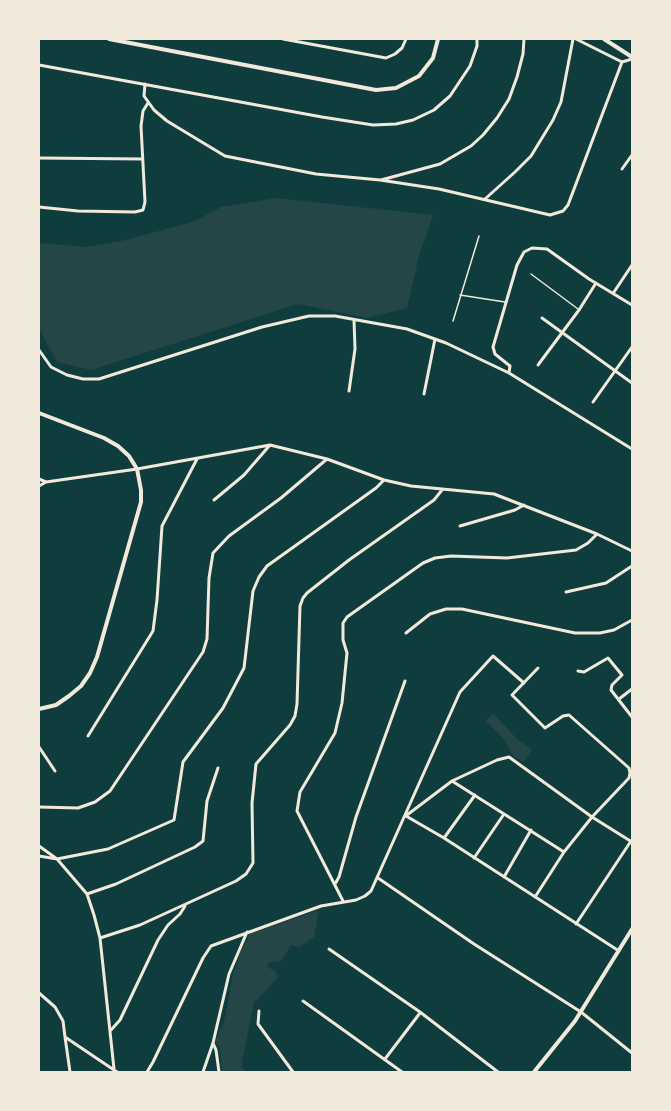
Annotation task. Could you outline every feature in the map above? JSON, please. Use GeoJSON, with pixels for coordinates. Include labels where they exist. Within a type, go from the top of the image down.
{"type":"FeatureCollection","features":[{"type":"Feature","properties":{"kind":"street"},"geometry":{"type":"LineString","coordinates":[[109,39],[243,66],[376,90],[388,90],[406,85],[419,76],[433,58],[438,39]]}},
{"type":"Feature","properties":{"kind":"street"},"geometry":{"type":"LineString","coordinates":[[283,39],[386,58],[402,48],[406,39]]}},
{"type":"Feature","properties":{"kind":"street"},"geometry":{"type":"LineString","coordinates":[[39,65],[373,125],[396,124],[413,120],[434,110],[450,96],[470,66],[477,39]]}},
{"type":"Feature","properties":{"kind":"street"},"geometry":{"type":"LineString","coordinates":[[380,180],[440,164],[471,146],[483,135],[509,99],[519,69],[524,39]]}},
{"type":"Feature","properties":{"kind":"street"},"geometry":{"type":"LineString","coordinates":[[485,199],[531,156],[553,120],[561,102],[575,39],[622,62],[632,58]]}},
{"type":"Feature","properties":{"kind":"street"},"geometry":{"type":"LineString","coordinates":[[604,39],[632,58]]}},
{"type":"Feature","properties":{"kind":"street"},"geometry":{"type":"LineString","coordinates":[[145,84],[144,96],[148,103],[167,121],[225,156],[316,174],[380,180],[485,199],[550,215],[563,211],[568,205],[622,62]]}},
{"type":"Feature","properties":{"kind":"street"},"geometry":{"type":"LineString","coordinates":[[39,207],[78,211],[143,210],[146,202],[141,118],[148,103]]}},
{"type":"Feature","properties":{"kind":"street"},"geometry":{"type":"LineString","coordinates":[[622,169],[632,155]]}},
{"type":"Feature","properties":{"kind":"street"},"geometry":{"type":"LineString","coordinates":[[39,158],[142,159]]}},
{"type":"Feature","properties":{"kind":"street"},"geometry":{"type":"LineString","coordinates":[[509,373],[510,366],[493,351],[517,265],[524,252],[532,248],[547,249],[632,305]]}},
{"type":"Feature","properties":{"kind":"street"},"geometry":{"type":"LineString","coordinates":[[614,292],[632,265]]}},
{"type":"Feature","properties":{"kind":"street"},"geometry":{"type":"LineString","coordinates":[[538,365],[596,283]]}},
{"type":"Feature","properties":{"kind":"street"},"geometry":{"type":"LineString","coordinates":[[39,350],[51,367],[67,375],[83,379],[99,379],[262,327],[322,315],[354,320],[407,330],[435,339],[509,373],[632,449]]}},
{"type":"Feature","properties":{"kind":"street"},"geometry":{"type":"LineString","coordinates":[[542,318],[632,383]]}},
{"type":"Feature","properties":{"kind":"street"},"geometry":{"type":"LineString","coordinates":[[349,391],[355,349],[354,320]]}},
{"type":"Feature","properties":{"kind":"street"},"geometry":{"type":"LineString","coordinates":[[424,394],[435,339]]}},
{"type":"Feature","properties":{"kind":"street"},"geometry":{"type":"LineString","coordinates":[[593,402],[632,348]]}},
{"type":"Feature","properties":{"kind":"street"},"geometry":{"type":"LineString","coordinates":[[39,413],[111,442],[129,456],[137,469],[141,490],[139,514],[97,657],[90,673],[81,686],[56,705],[39,709]]}},
{"type":"Feature","properties":{"kind":"street"},"geometry":{"type":"LineString","coordinates":[[214,500],[244,475],[270,444]]}},
{"type":"Feature","properties":{"kind":"street"},"geometry":{"type":"LineString","coordinates":[[39,486],[46,482],[196,459],[270,444],[327,459],[384,480],[442,490],[494,494],[597,534],[632,551]]}},
{"type":"Feature","properties":{"kind":"street"},"geometry":{"type":"LineString","coordinates":[[88,736],[153,631],[162,526],[196,459]]}},
{"type":"Feature","properties":{"kind":"street"},"geometry":{"type":"LineString","coordinates":[[39,807],[78,808],[95,802],[110,791],[203,652],[207,639],[209,578],[213,553],[229,536],[281,498],[327,459]]}},
{"type":"Feature","properties":{"kind":"street"},"geometry":{"type":"LineString","coordinates":[[39,478],[46,482]]}},
{"type":"Feature","properties":{"kind":"street"},"geometry":{"type":"LineString","coordinates":[[39,856],[57,859],[108,849],[174,820],[183,762],[223,708],[244,668],[253,591],[259,577],[267,566],[384,480]]}},
{"type":"Feature","properties":{"kind":"street"},"geometry":{"type":"LineString","coordinates":[[100,938],[140,925],[236,881],[246,874],[253,863],[256,764],[295,716],[300,606],[303,598],[307,592],[349,560],[434,500],[442,490]]}},
{"type":"Feature","properties":{"kind":"street"},"geometry":{"type":"LineString","coordinates":[[460,526],[515,510],[524,505]]}},
{"type":"Feature","properties":{"kind":"street"},"geometry":{"type":"LineString","coordinates":[[344,902],[297,811],[297,801],[303,784],[335,733],[342,703],[347,653],[343,622],[423,563],[435,558],[451,556],[507,558],[576,550],[597,534]]}},
{"type":"Feature","properties":{"kind":"street"},"geometry":{"type":"LineString","coordinates":[[566,591],[606,583],[632,566]]}},
{"type":"Feature","properties":{"kind":"street"},"geometry":{"type":"LineString","coordinates":[[406,633],[430,614],[446,609],[462,609],[575,633],[600,633],[614,630],[632,620]]}},
{"type":"Feature","properties":{"kind":"street"},"geometry":{"type":"LineString","coordinates":[[147,1072],[207,951],[218,943],[247,932],[321,906],[365,896],[371,891],[460,692],[493,656],[524,683]]}},
{"type":"Feature","properties":{"kind":"street"},"geometry":{"type":"LineString","coordinates":[[578,672],[584,672],[608,658],[621,674],[621,677],[610,687],[632,717]]}},
{"type":"Feature","properties":{"kind":"street"},"geometry":{"type":"LineString","coordinates":[[535,897],[564,852],[592,817],[629,778],[629,768],[569,714],[548,728],[544,728],[512,695],[538,668]]}},
{"type":"Feature","properties":{"kind":"street"},"geometry":{"type":"LineString","coordinates":[[335,884],[356,817],[405,681]]}},
{"type":"Feature","properties":{"kind":"street"},"geometry":{"type":"LineString","coordinates":[[619,699],[632,689]]}},
{"type":"Feature","properties":{"kind":"street"},"geometry":{"type":"LineString","coordinates":[[39,747],[56,771]]}},
{"type":"Feature","properties":{"kind":"street"},"geometry":{"type":"LineString","coordinates":[[406,816],[452,780],[498,760],[509,758],[592,817],[632,841],[576,924]]}},
{"type":"Feature","properties":{"kind":"street"},"geometry":{"type":"LineString","coordinates":[[87,894],[116,884],[195,847],[203,841],[207,801],[218,768]]}},
{"type":"Feature","properties":{"kind":"street"},"geometry":{"type":"LineString","coordinates":[[452,780],[564,852]]}},
{"type":"Feature","properties":{"kind":"street"},"geometry":{"type":"LineString","coordinates":[[444,838],[475,795]]}},
{"type":"Feature","properties":{"kind":"street"},"geometry":{"type":"LineString","coordinates":[[474,858],[504,814]]}},
{"type":"Feature","properties":{"kind":"street"},"geometry":{"type":"LineString","coordinates":[[406,816],[619,951]]}},
{"type":"Feature","properties":{"kind":"street"},"geometry":{"type":"LineString","coordinates":[[504,877],[531,830]]}},
{"type":"Feature","properties":{"kind":"street"},"geometry":{"type":"LineString","coordinates":[[39,846],[57,859],[87,894],[100,938],[116,1071]]}},
{"type":"Feature","properties":{"kind":"street"},"geometry":{"type":"LineString","coordinates":[[378,878],[474,944],[581,1012],[632,1052]]}},
{"type":"Feature","properties":{"kind":"street"},"geometry":{"type":"LineString","coordinates":[[111,1030],[120,1020],[158,940],[186,904]]}},
{"type":"Feature","properties":{"kind":"street"},"geometry":{"type":"LineString","coordinates":[[534,1072],[581,1012],[632,929]]}},
{"type":"Feature","properties":{"kind":"street"},"geometry":{"type":"LineString","coordinates":[[202,1072],[213,1043],[229,974],[247,932]]}},
{"type":"Feature","properties":{"kind":"street"},"geometry":{"type":"LineString","coordinates":[[329,949],[420,1012],[498,1072]]}},
{"type":"Feature","properties":{"kind":"street"},"geometry":{"type":"LineString","coordinates":[[39,995],[55,1007],[63,1021],[70,1072]]}},
{"type":"Feature","properties":{"kind":"street"},"geometry":{"type":"LineString","coordinates":[[303,1001],[402,1072]]}},
{"type":"Feature","properties":{"kind":"street"},"geometry":{"type":"LineString","coordinates":[[259,1011],[258,1024],[293,1072]]}},
{"type":"Feature","properties":{"kind":"street"},"geometry":{"type":"LineString","coordinates":[[385,1059],[420,1012]]}},
{"type":"Feature","properties":{"kind":"street"},"geometry":{"type":"LineString","coordinates":[[65,1037],[116,1071]]}},
{"type":"Feature","properties":{"kind":"street"},"geometry":{"type":"LineString","coordinates":[[213,1043],[219,1072]]}},
{"type":"Feature","properties":{"kind":"lane"},"geometry":{"type":"LineString","coordinates":[[453,321],[479,236]]}},
{"type":"Feature","properties":{"kind":"lane"},"geometry":{"type":"LineString","coordinates":[[531,274],[579,310]]}},
{"type":"Feature","properties":{"kind":"lane"},"geometry":{"type":"LineString","coordinates":[[460,295],[506,302]]}},
{"type":"Feature","properties":{"kind":"shaded area"},"geometry":{"type":"Polygon","coordinates":[[[276,198],[433,215],[419,256],[407,308],[368,318],[298,304],[91,370],[57,362],[39,328],[39,243],[87,247],[126,240],[195,221],[221,207],[276,198]]]}},
{"type":"Feature","properties":{"kind":"shaded area"},"geometry":{"type":"Polygon","coordinates":[[[493,713],[518,740],[532,750],[523,762],[513,755],[503,738],[486,721],[493,713]]]}},
{"type":"Feature","properties":{"kind":"shaded area"},"geometry":{"type":"Polygon","coordinates":[[[319,910],[314,937],[299,947],[291,945],[281,961],[271,962],[266,966],[276,972],[277,979],[254,1003],[241,1067],[246,1072],[222,1072],[220,1047],[215,1042],[224,1022],[233,975],[250,934],[319,910]]]}}]}
